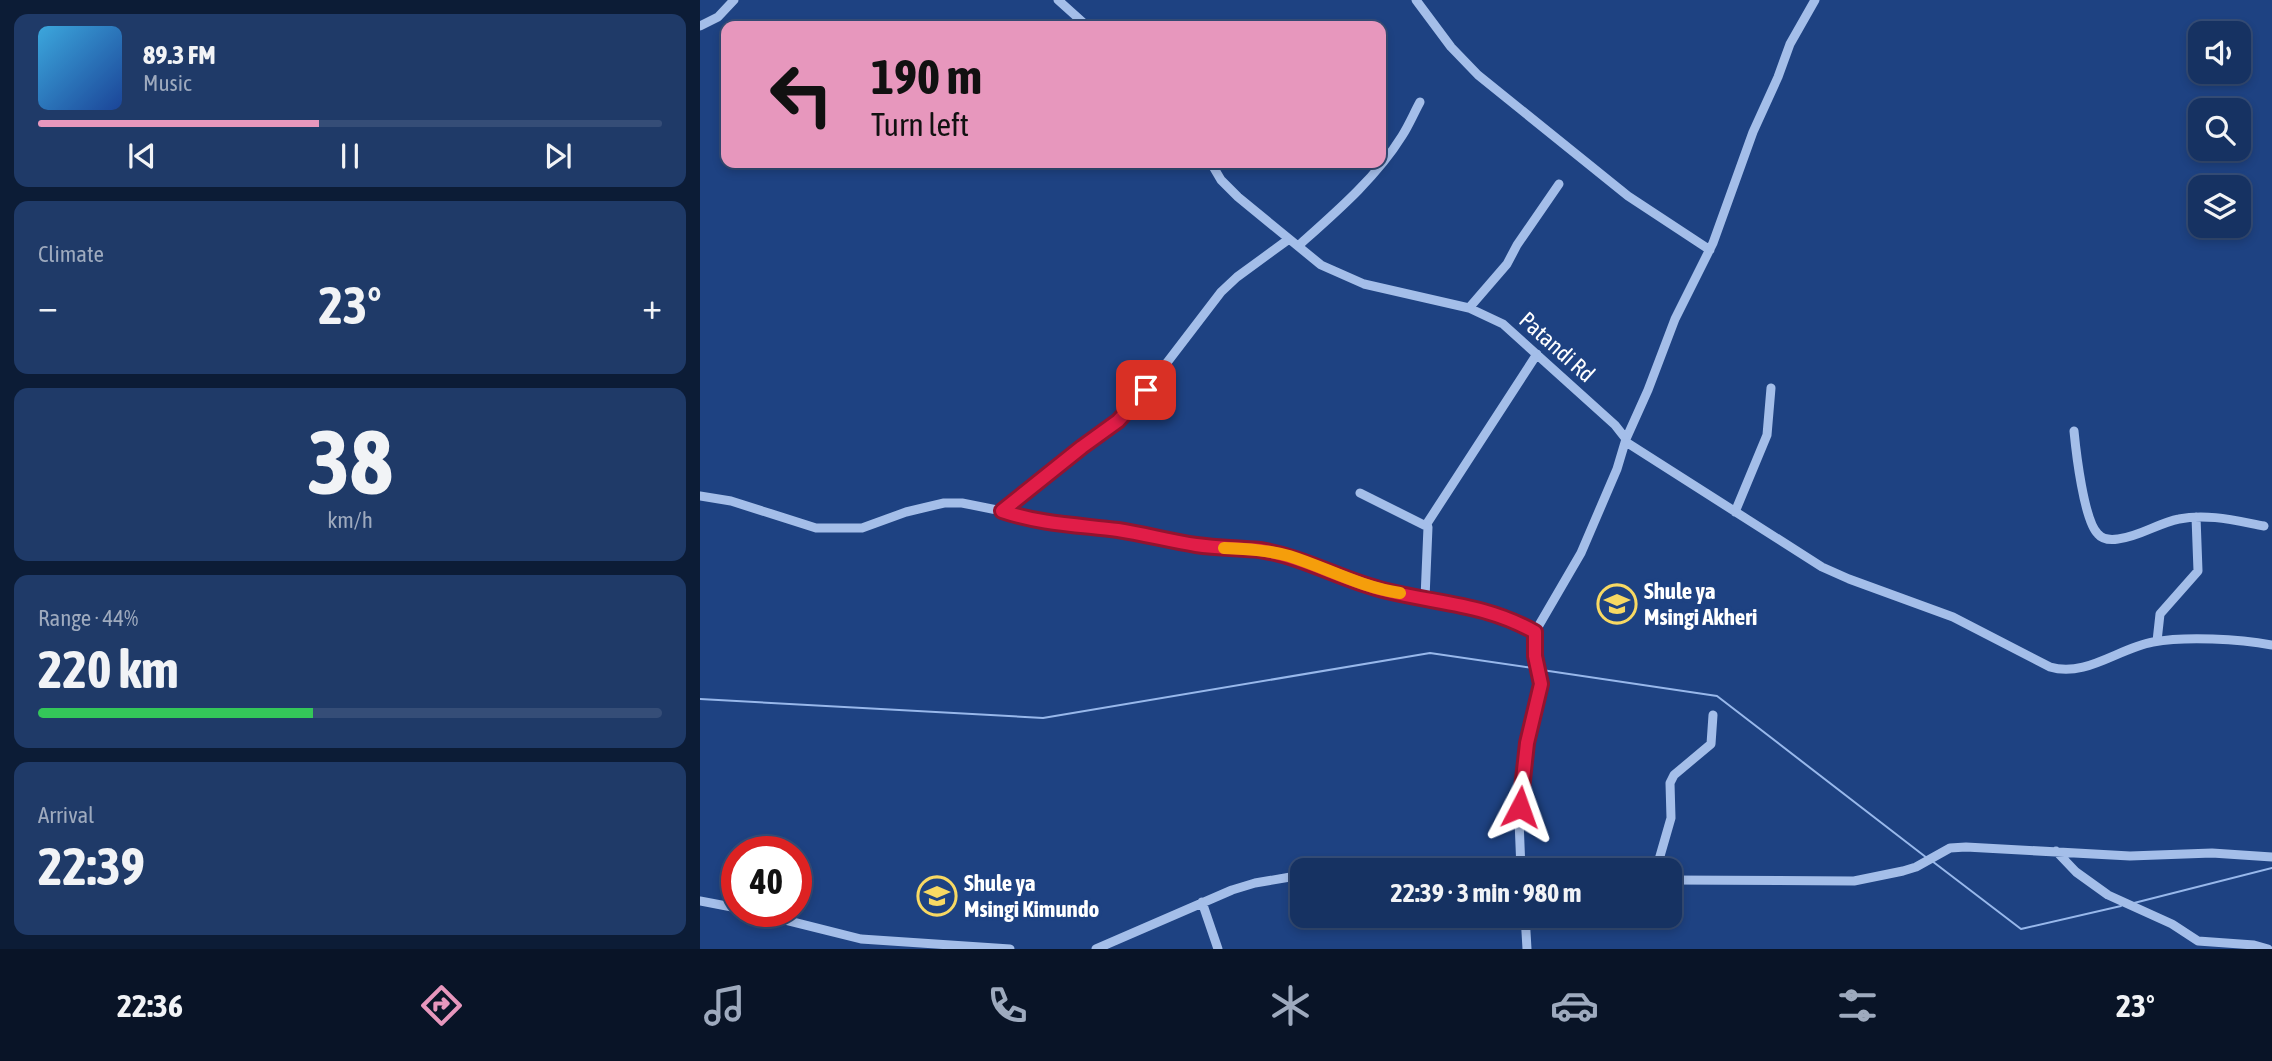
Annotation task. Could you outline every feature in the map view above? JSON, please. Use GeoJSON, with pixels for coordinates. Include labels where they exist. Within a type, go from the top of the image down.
{"type":"FeatureCollection","features":[{"type":"Feature","properties":{"kind":"street"},"geometry":{"type":"LineString","coordinates":[[700,26],[719,17],[734,0]]}},
{"type":"Feature","properties":{"kind":"street"},"geometry":{"type":"LineString","coordinates":[[1058,0],[1081,21]]}},
{"type":"Feature","properties":{"kind":"street"},"geometry":{"type":"LineString","coordinates":[[1416,0],[1444,38],[1478,75],[1628,196],[1710,250]]}},
{"type":"Feature","properties":{"kind":"street"},"geometry":{"type":"LineString","coordinates":[[1520,858],[1522,774],[1541,680],[1536,662],[1535,632],[1576,563],[1617,469],[1675,319],[1710,250],[1753,132],[1778,78],[1790,44],[1815,0]]}},
{"type":"Feature","properties":{"kind":"street"},"geometry":{"type":"LineString","coordinates":[[1386,157],[1402,136],[1420,102]]}},
{"type":"Feature","properties":{"kind":"street","name":"Patandi Rd"},"geometry":{"type":"LineString","coordinates":[[1214,168],[1228,188],[1321,265],[1348,278],[1401,294],[1469,308],[1503,324],[1615,425],[1626,441],[1830,571],[1953,617],[2050,667],[2063,670],[2075,669],[2157,641],[2236,641],[2272,645]]}},
{"type":"Feature","properties":{"kind":"street"},"geometry":{"type":"LineString","coordinates":[[1298,246],[1344,204],[1377,168]]}},
{"type":"Feature","properties":{"kind":"street"},"geometry":{"type":"LineString","coordinates":[[1469,308],[1507,264],[1559,184]]}},
{"type":"Feature","properties":{"kind":"street"},"geometry":{"type":"LineString","coordinates":[[1002,511],[1118,421],[1146,390],[1220,292],[1289,239]]}},
{"type":"Feature","properties":{"kind":"street"},"geometry":{"type":"LineString","coordinates":[[1426,525],[1537,354]]}},
{"type":"Feature","properties":{"kind":"street"},"geometry":{"type":"LineString","coordinates":[[1735,512],[1765,443],[1771,388]]}},
{"type":"Feature","properties":{"kind":"street"},"geometry":{"type":"LineString","coordinates":[[2074,430],[2085,498],[2097,534],[2109,540],[2117,540],[2162,523],[2196,517],[2264,526]]}},
{"type":"Feature","properties":{"kind":"street"},"geometry":{"type":"LineString","coordinates":[[1360,493],[1426,525],[1429,530],[1425,597]]}},
{"type":"Feature","properties":{"kind":"street"},"geometry":{"type":"LineString","coordinates":[[700,496],[731,501],[816,528],[862,528],[906,512],[944,503],[961,503],[1046,523],[1143,533],[1199,545],[1260,550],[1287,556],[1359,584],[1497,614],[1535,632]]}},
{"type":"Feature","properties":{"kind":"street"},"geometry":{"type":"LineString","coordinates":[[2157,641],[2160,614],[2198,571],[2196,517]]}},
{"type":"Feature","properties":{"kind":"street"},"geometry":{"type":"LineString","coordinates":[[1659,858],[1671,818],[1670,783],[1674,775],[1711,744],[1713,715]]}},
{"type":"Feature","properties":{"kind":"street"},"geometry":{"type":"LineString","coordinates":[[1682,880],[1854,881],[1916,867],[1958,847],[2130,856],[2212,853],[2272,857]]}},
{"type":"Feature","properties":{"kind":"street"},"geometry":{"type":"LineString","coordinates":[[2056,851],[2076,872],[2108,895],[2172,925],[2198,941],[2254,945],[2268,949]]}},
{"type":"Feature","properties":{"kind":"street"},"geometry":{"type":"LineString","coordinates":[[1096,949],[1149,928],[1202,902],[1255,883],[1290,876]]}},
{"type":"Feature","properties":{"kind":"street"},"geometry":{"type":"LineString","coordinates":[[700,901],[721,905]]}},
{"type":"Feature","properties":{"kind":"street"},"geometry":{"type":"LineString","coordinates":[[1202,902],[1217,949]]}},
{"type":"Feature","properties":{"kind":"street"},"geometry":{"type":"LineString","coordinates":[[812,927],[861,939],[1010,949]]}},
{"type":"Feature","properties":{"kind":"street"},"geometry":{"type":"LineString","coordinates":[[1526,928],[1527,949]]}},
{"type":"Feature","properties":{"kind":"waterway"},"geometry":{"type":"LineString","coordinates":[[700,699],[1043,718],[1430,653],[1533,668]]}},
{"type":"Feature","properties":{"kind":"waterway"},"geometry":{"type":"LineString","coordinates":[[1542,670],[1717,696],[1927,858]]}},
{"type":"Feature","properties":{"kind":"waterway"},"geometry":{"type":"LineString","coordinates":[[1932,861],[2021,929],[2121,906]]}},
{"type":"Feature","properties":{"kind":"waterway"},"geometry":{"type":"LineString","coordinates":[[2134,903],[2272,868]]}},
{"type":"Feature","properties":{"kind":"slow traffic"},"geometry":{"type":"LineString","coordinates":[[1224,548],[1260,550],[1287,556],[1359,584],[1400,593]]}},
{"type":"Feature","properties":{"kind":"place","name":"Shule ya Msingi Akheri"},"geometry":{"type":"Point","coordinates":[1617,604]}},
{"type":"Feature","properties":{"kind":"place","name":"Shule ya Msingi Kimundo"},"geometry":{"type":"Point","coordinates":[937,896]}},
{"type":"Feature","properties":{"kind":"route"},"geometry":{"type":"LineString","coordinates":[[1146,390],[1118,421],[1002,511],[1046,523],[1143,533],[1199,545],[1260,550],[1309,563],[1359,584],[1468,606],[1523,625],[1535,632],[1535,656],[1541,684],[1527,743],[1520,807]]}}]}
